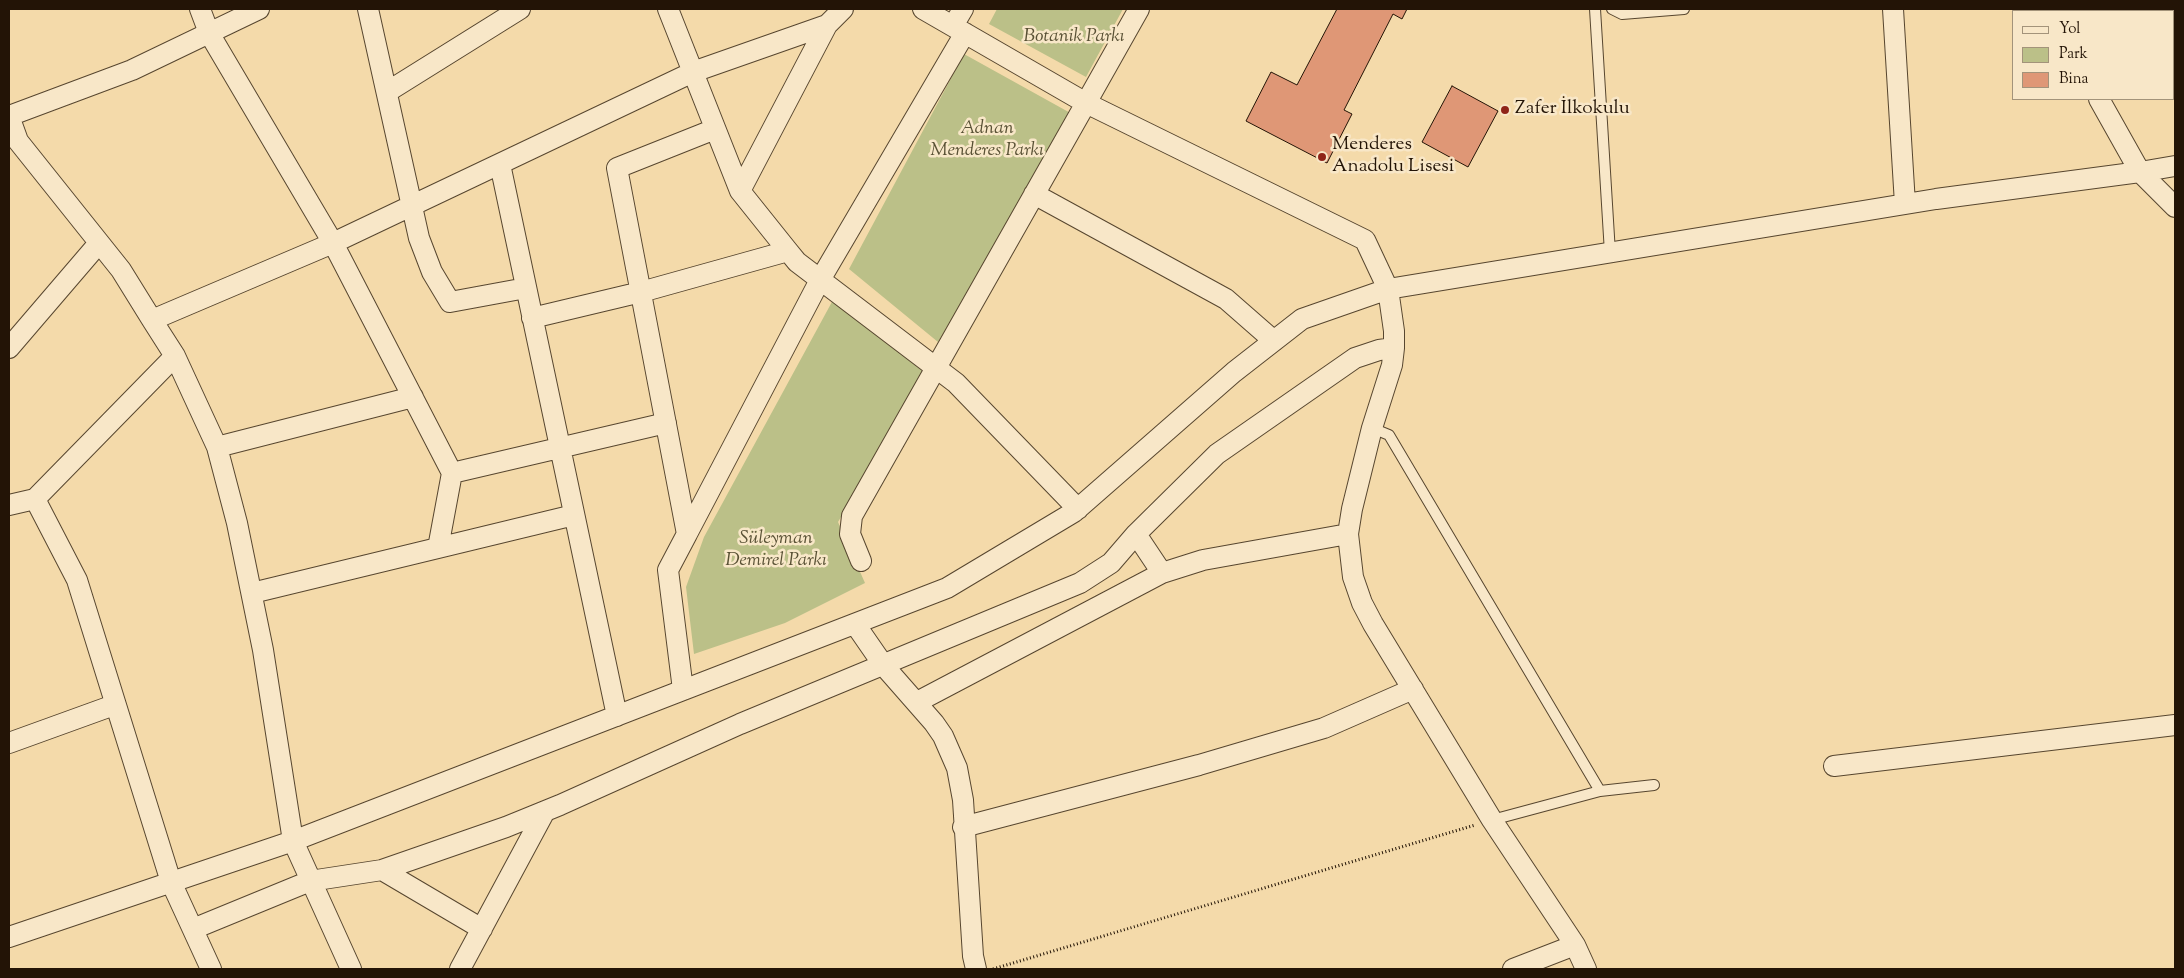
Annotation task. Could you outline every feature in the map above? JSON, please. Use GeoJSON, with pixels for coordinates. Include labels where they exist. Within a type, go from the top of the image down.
{"type":"FeatureCollection","features":[{"type":"Feature","properties":{"kind":"street"},"geometry":{"type":"LineString","coordinates":[[200,9],[209,33],[333,243],[452,472],[438,548]]}},
{"type":"Feature","properties":{"kind":"street"},"geometry":{"type":"LineString","coordinates":[[259,9],[132,70],[9,116],[18,141],[121,270],[175,356],[217,447],[237,523],[264,650],[293,841],[351,969]]}},
{"type":"Feature","properties":{"kind":"street"},"geometry":{"type":"LineString","coordinates":[[368,9],[419,238],[432,272],[450,302],[526,288]]}},
{"type":"Feature","properties":{"kind":"street"},"geometry":{"type":"LineString","coordinates":[[387,92],[520,9]]}},
{"type":"Feature","properties":{"kind":"street"},"geometry":{"type":"LineString","coordinates":[[668,9],[740,191],[797,262],[956,384],[1078,509]]}},
{"type":"Feature","properties":{"kind":"street"},"geometry":{"type":"LineString","coordinates":[[740,191],[827,25],[843,9]]}},
{"type":"Feature","properties":{"kind":"street"},"geometry":{"type":"LineString","coordinates":[[924,9],[960,22],[1086,103],[1365,240],[1388,289],[1394,331],[1394,348],[1392,365],[1372,428],[1352,509],[1348,534],[1353,577],[1362,604],[1492,820],[1575,944],[1586,969]]}},
{"type":"Feature","properties":{"kind":"street"},"geometry":{"type":"LineString","coordinates":[[861,561],[850,534],[852,516],[1139,9]]}},
{"type":"Feature","properties":{"kind":"street"},"geometry":{"type":"LineString","coordinates":[[1893,9],[1905,204]]}},
{"type":"Feature","properties":{"kind":"street"},"geometry":{"type":"LineString","coordinates":[[683,690],[668,570],[820,280],[960,22]]}},
{"type":"Feature","properties":{"kind":"street"},"geometry":{"type":"LineString","coordinates":[[152,320],[333,243],[693,72],[827,25]]}},
{"type":"Feature","properties":{"kind":"street"},"geometry":{"type":"LineString","coordinates":[[2100,100],[2140,172],[2175,207]]}},
{"type":"Feature","properties":{"kind":"street"},"geometry":{"type":"LineString","coordinates":[[688,534],[617,168],[715,129]]}},
{"type":"Feature","properties":{"kind":"street"},"geometry":{"type":"LineString","coordinates":[[500,164],[617,716]]}},
{"type":"Feature","properties":{"kind":"street"},"geometry":{"type":"LineString","coordinates":[[9,937],[293,841],[947,588],[1078,509],[1234,372],[1302,319],[1388,289],[1905,204],[2175,166]]}},
{"type":"Feature","properties":{"kind":"street"},"geometry":{"type":"LineString","coordinates":[[1034,194],[1226,299],[1274,341]]}},
{"type":"Feature","properties":{"kind":"street"},"geometry":{"type":"LineString","coordinates":[[9,348],[99,243]]}},
{"type":"Feature","properties":{"kind":"street"},"geometry":{"type":"LineString","coordinates":[[532,318],[641,292],[788,251]]}},
{"type":"Feature","properties":{"kind":"street"},"geometry":{"type":"LineString","coordinates":[[193,929],[310,881],[382,870],[497,830],[545,811],[740,724],[884,666],[1080,583],[1111,563],[1136,534],[1216,454],[1355,358],[1379,350],[1394,348]]}},
{"type":"Feature","properties":{"kind":"street"},"geometry":{"type":"LineString","coordinates":[[9,504],[35,498],[175,356]]}},
{"type":"Feature","properties":{"kind":"street"},"geometry":{"type":"LineString","coordinates":[[217,447],[413,397]]}},
{"type":"Feature","properties":{"kind":"street"},"geometry":{"type":"LineString","coordinates":[[452,472],[666,423]]}},
{"type":"Feature","properties":{"kind":"street"},"geometry":{"type":"LineString","coordinates":[[35,498],[77,580],[114,705],[171,882],[211,969]]}},
{"type":"Feature","properties":{"kind":"street"},"geometry":{"type":"LineString","coordinates":[[252,593],[574,515]]}},
{"type":"Feature","properties":{"kind":"street"},"geometry":{"type":"LineString","coordinates":[[1136,534],[1162,573]]}},
{"type":"Feature","properties":{"kind":"street"},"geometry":{"type":"LineString","coordinates":[[917,702],[1162,573],[1202,560],[1348,534]]}},
{"type":"Feature","properties":{"kind":"street"},"geometry":{"type":"LineString","coordinates":[[855,624],[884,666],[917,702],[943,736],[957,768],[962,792],[973,956],[976,969]]}},
{"type":"Feature","properties":{"kind":"street"},"geometry":{"type":"LineString","coordinates":[[964,827],[1198,765],[1324,728],[1413,689]]}},
{"type":"Feature","properties":{"kind":"street"},"geometry":{"type":"LineString","coordinates":[[9,743],[114,705]]}},
{"type":"Feature","properties":{"kind":"street"},"geometry":{"type":"LineString","coordinates":[[1834,766],[2175,725]]}},
{"type":"Feature","properties":{"kind":"street"},"geometry":{"type":"LineString","coordinates":[[460,969],[545,811]]}},
{"type":"Feature","properties":{"kind":"street"},"geometry":{"type":"LineString","coordinates":[[382,870],[482,929]]}},
{"type":"Feature","properties":{"kind":"street"},"geometry":{"type":"LineString","coordinates":[[1513,969],[1575,944]]}},
{"type":"Feature","properties":{"kind":"lane"},"geometry":{"type":"LineString","coordinates":[[1594,9],[1610,253]]}},
{"type":"Feature","properties":{"kind":"lane"},"geometry":{"type":"LineString","coordinates":[[1612,9],[1622,14],[1684,9]]}},
{"type":"Feature","properties":{"kind":"lane"},"geometry":{"type":"LineString","coordinates":[[1372,428],[1389,435],[1600,791]]}},
{"type":"Feature","properties":{"kind":"lane"},"geometry":{"type":"LineString","coordinates":[[1492,820],[1600,791],[1654,785]]}},
{"type":"Feature","properties":{"kind":"path"},"geometry":{"type":"LineString","coordinates":[[993,969],[1492,820]]}},
{"type":"Feature","properties":{"kind":"green space","name":"Botanik Parkı"},"geometry":{"type":"Polygon","coordinates":[[[997,9],[1123,9],[1086,77],[989,24],[997,9]]]}},
{"type":"Feature","properties":{"kind":"green space","name":"Adnan Menderes Parkı"},"geometry":{"type":"Polygon","coordinates":[[[964,54],[1074,115],[938,342],[849,269],[964,54]]]}},
{"type":"Feature","properties":{"kind":"green space","name":"Süleyman Demirel Parkı"},"geometry":{"type":"Polygon","coordinates":[[[833,300],[925,373],[838,522],[865,583],[785,623],[694,654],[686,587],[704,537],[833,300]]]}},
{"type":"Feature","properties":{"kind":"building"},"geometry":{"type":"Polygon","coordinates":[[[1337,9],[1407,9],[1402,19],[1393,14],[1344,110],[1352,114],[1327,163],[1246,121],[1271,72],[1297,85],[1337,9]]]}},
{"type":"Feature","properties":{"kind":"building"},"geometry":{"type":"Polygon","coordinates":[[[1452,86],[1498,111],[1468,167],[1422,142],[1452,86]]]}},
{"type":"Feature","properties":{"kind":"place","name":"Zafer İlkokulu"},"geometry":{"type":"Point","coordinates":[1505,110]}},
{"type":"Feature","properties":{"kind":"place","name":"Menderes Anadolu Lisesi"},"geometry":{"type":"Point","coordinates":[1322,157]}}]}
